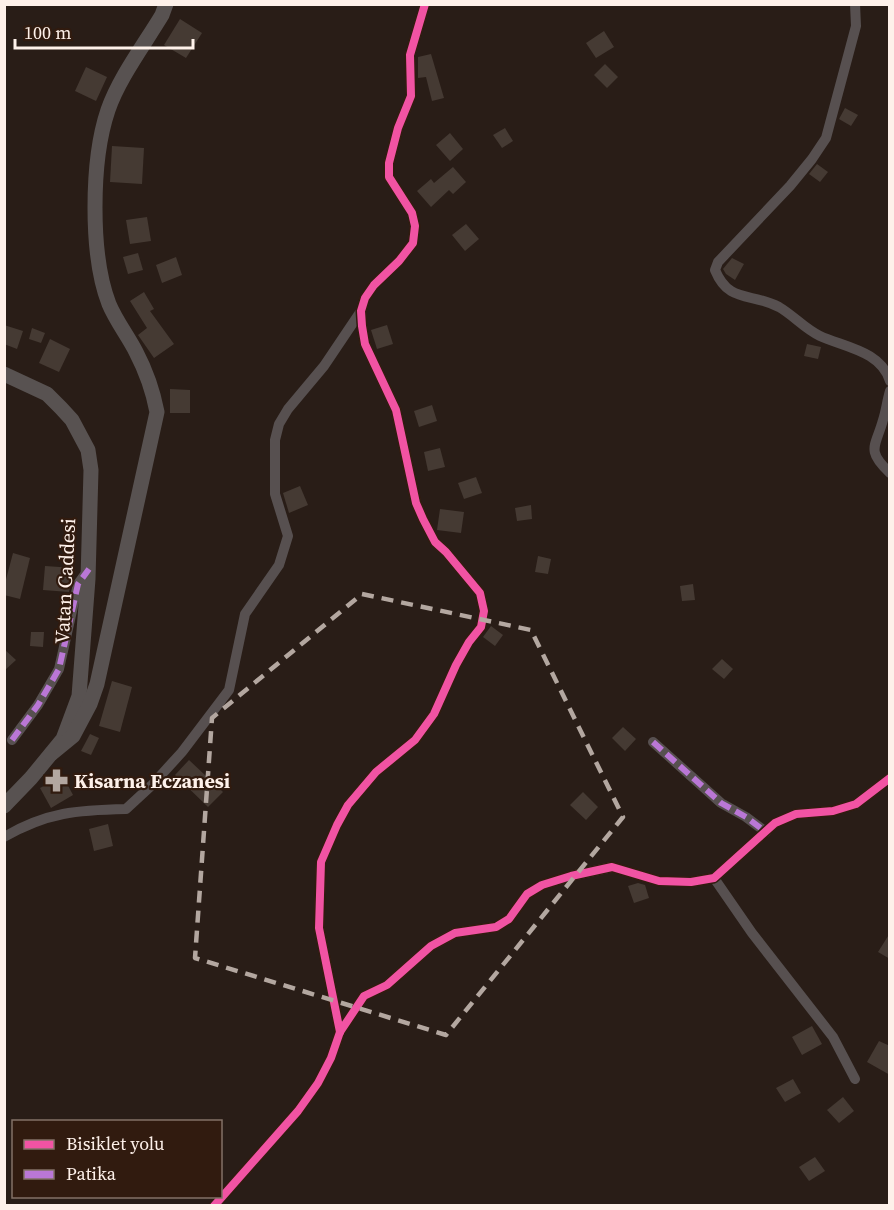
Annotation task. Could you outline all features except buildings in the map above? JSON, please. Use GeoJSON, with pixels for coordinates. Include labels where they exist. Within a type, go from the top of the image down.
{"type":"FeatureCollection","features":[{"type":"Feature","properties":{"kind":"street"},"geometry":{"type":"LineString","coordinates":[[51,754],[74,736],[97,684],[157,412],[153,390],[138,354],[110,305],[100,274],[95,242],[98,158],[108,110],[166,4]]}},
{"type":"Feature","properties":{"kind":"street"},"geometry":{"type":"LineString","coordinates":[[4,837],[26,825],[63,813],[94,809],[126,809],[182,752],[229,690],[245,614],[279,565],[287,543],[288,536],[275,494],[274,440],[279,424],[288,409],[324,366],[361,311],[365,298],[374,285],[399,261],[413,243],[415,226],[412,213],[389,177],[389,164],[398,128],[411,96],[410,55],[425,4]]}},
{"type":"Feature","properties":{"kind":"street"},"geometry":{"type":"LineString","coordinates":[[855,4],[856,26],[826,138],[790,186],[718,262],[714,270],[720,282],[730,292],[777,306],[818,335],[873,357],[887,373],[890,381]]}},
{"type":"Feature","properties":{"kind":"street"},"geometry":{"type":"LineString","coordinates":[[340,1032],[319,928],[321,862],[348,805],[376,772],[415,740],[434,714],[456,665],[481,627],[484,611],[480,593],[435,542],[416,502],[396,410],[365,344],[361,311]]}},
{"type":"Feature","properties":{"kind":"street","name":"Vatan Caddesi"},"geometry":{"type":"LineString","coordinates":[[4,374],[47,394],[72,420],[88,450],[91,470],[89,569],[79,696],[63,740],[4,806]]}},
{"type":"Feature","properties":{"kind":"street"},"geometry":{"type":"LineString","coordinates":[[890,391],[883,421],[874,441],[874,451],[878,462],[890,472]]}},
{"type":"Feature","properties":{"kind":"street"},"geometry":{"type":"LineString","coordinates":[[12,740],[38,705],[59,669],[78,585],[89,569]]}},
{"type":"Feature","properties":{"kind":"street"},"geometry":{"type":"LineString","coordinates":[[653,742],[688,776],[721,803],[766,832]]}},
{"type":"Feature","properties":{"kind":"street"},"geometry":{"type":"LineString","coordinates":[[222,1197],[298,1111],[318,1083],[331,1058],[340,1032],[364,996],[387,985],[431,946],[455,933],[496,927],[509,919],[527,894],[542,885],[612,867],[659,881],[691,882],[714,878],[775,823],[796,814],[833,811],[856,804],[890,778]]}},
{"type":"Feature","properties":{"kind":"street"},"geometry":{"type":"LineString","coordinates":[[714,878],[752,933],[833,1037],[855,1079]]}},
{"type":"Feature","properties":{"kind":"highlighted area"},"geometry":{"type":"Polygon","coordinates":[[[362,594],[531,630],[623,817],[446,1035],[195,958],[212,718],[362,594]]]}},
{"type":"Feature","properties":{"kind":"marked path"},"geometry":{"type":"LineString","coordinates":[[12,740],[38,705],[59,669],[78,584],[89,569]]}},
{"type":"Feature","properties":{"kind":"marked path"},"geometry":{"type":"LineString","coordinates":[[653,742],[721,803],[766,832]]}},
{"type":"Feature","properties":{"kind":"cycle path"},"geometry":{"type":"LineString","coordinates":[[340,1032],[319,928],[321,862],[348,805],[376,772],[415,740],[434,714],[456,665],[481,627],[484,611],[480,593],[435,542],[416,503],[396,410],[365,344],[362,326],[361,311],[365,298],[413,243],[415,226],[412,213],[389,177],[389,163],[398,128],[411,96],[410,55],[425,4]]}},
{"type":"Feature","properties":{"kind":"cycle path"},"geometry":{"type":"LineString","coordinates":[[222,1197],[298,1111],[318,1083],[331,1058],[340,1032],[364,996],[387,985],[431,946],[455,933],[496,927],[509,919],[527,894],[542,885],[571,876],[612,867],[659,881],[691,882],[714,878],[775,823],[796,814],[833,811],[856,804],[890,778]]}},
{"type":"Feature","properties":{"kind":"cycle path"},"geometry":{"type":"LineString","coordinates":[[214,1206],[221,1198]]}},
{"type":"Feature","properties":{"kind":"place","name":"Kisarna Eczanesi"},"geometry":{"type":"Point","coordinates":[56,781]}}]}
